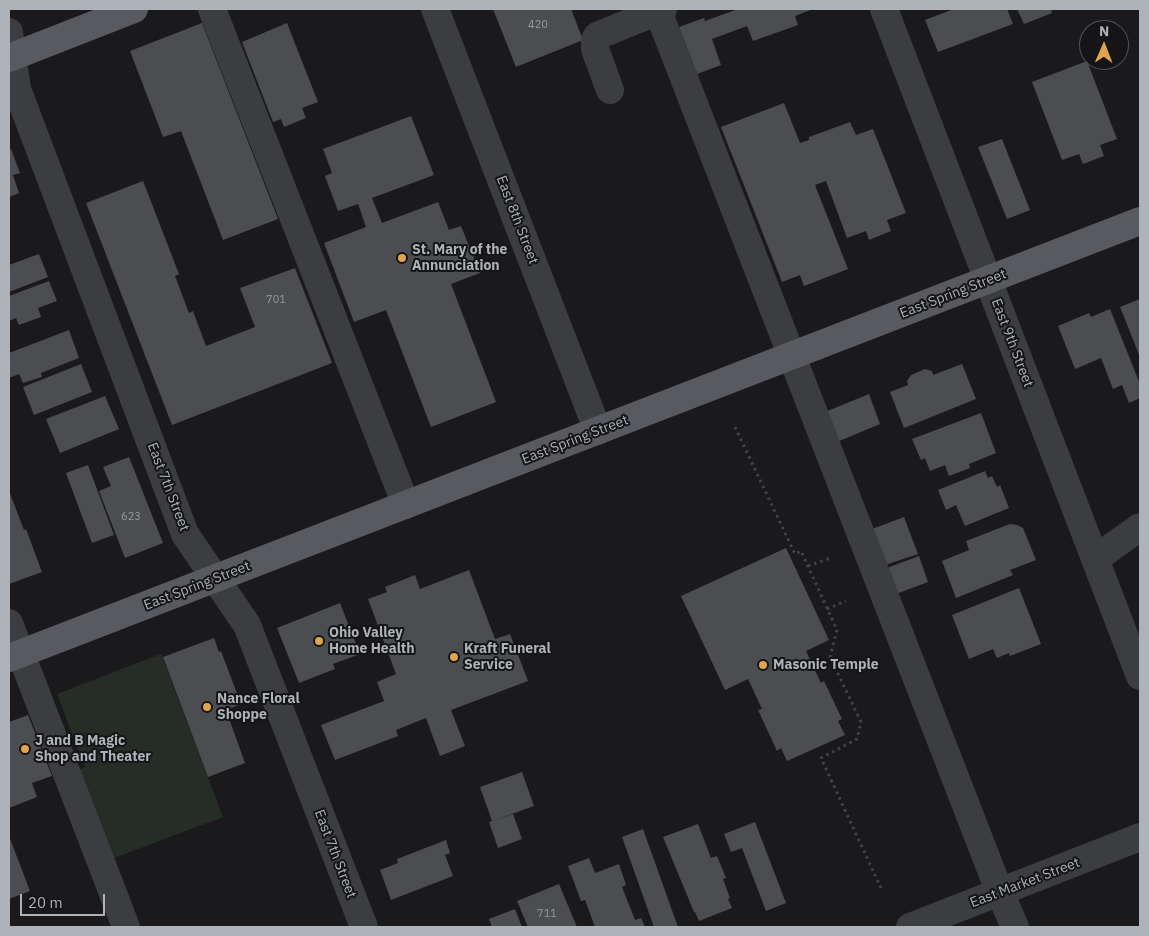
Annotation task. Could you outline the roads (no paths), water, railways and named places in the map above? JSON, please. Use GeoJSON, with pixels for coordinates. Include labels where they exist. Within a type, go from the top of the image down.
{"type":"FeatureCollection","features":[{"type":"Feature","properties":{"kind":"main road"},"geometry":{"type":"LineString","coordinates":[[10,49],[134,9]]}},
{"type":"Feature","properties":{"kind":"main road","name":"East Spring Street"},"geometry":{"type":"LineString","coordinates":[[14,656],[1140,221]]}},
{"type":"Feature","properties":{"kind":"street"},"geometry":{"type":"LineString","coordinates":[[212,9],[406,505]]}},
{"type":"Feature","properties":{"kind":"street","name":"East 8th Street"},"geometry":{"type":"LineString","coordinates":[[435,9],[598,431]]}},
{"type":"Feature","properties":{"kind":"street"},"geometry":{"type":"LineString","coordinates":[[610,90],[595,49],[597,36],[660,10],[792,356],[1000,893],[1015,927]]}},
{"type":"Feature","properties":{"kind":"street","name":"East 9th Street"},"geometry":{"type":"LineString","coordinates":[[890,10],[988,281],[1140,676]]}},
{"type":"Feature","properties":{"kind":"street","name":"East 7th Street"},"geometry":{"type":"LineString","coordinates":[[10,49],[17,89],[185,534],[247,625],[364,927]]}},
{"type":"Feature","properties":{"kind":"street"},"geometry":{"type":"LineString","coordinates":[[1095,559],[1140,527]]}},
{"type":"Feature","properties":{"kind":"street"},"geometry":{"type":"LineString","coordinates":[[9,624],[14,656],[126,927]]}},
{"type":"Feature","properties":{"kind":"street","name":"East Market Street"},"geometry":{"type":"LineString","coordinates":[[910,927],[1140,838]]}},
{"type":"Feature","properties":{"kind":"place","name":"St. Mary of the Annunciation"},"geometry":{"type":"Point","coordinates":[402,258]}},
{"type":"Feature","properties":{"kind":"place","name":"Ohio Valley Home Health"},"geometry":{"type":"Point","coordinates":[319,641]}},
{"type":"Feature","properties":{"kind":"place","name":"Kraft Funeral Service"},"geometry":{"type":"Point","coordinates":[454,657]}},
{"type":"Feature","properties":{"kind":"place","name":"Masonic Temple"},"geometry":{"type":"Point","coordinates":[763,665]}},
{"type":"Feature","properties":{"kind":"place","name":"Nance Floral Shoppe"},"geometry":{"type":"Point","coordinates":[207,707]}},
{"type":"Feature","properties":{"kind":"place","name":"J and B Magic Shop and Theater"},"geometry":{"type":"Point","coordinates":[25,749]}}]}
